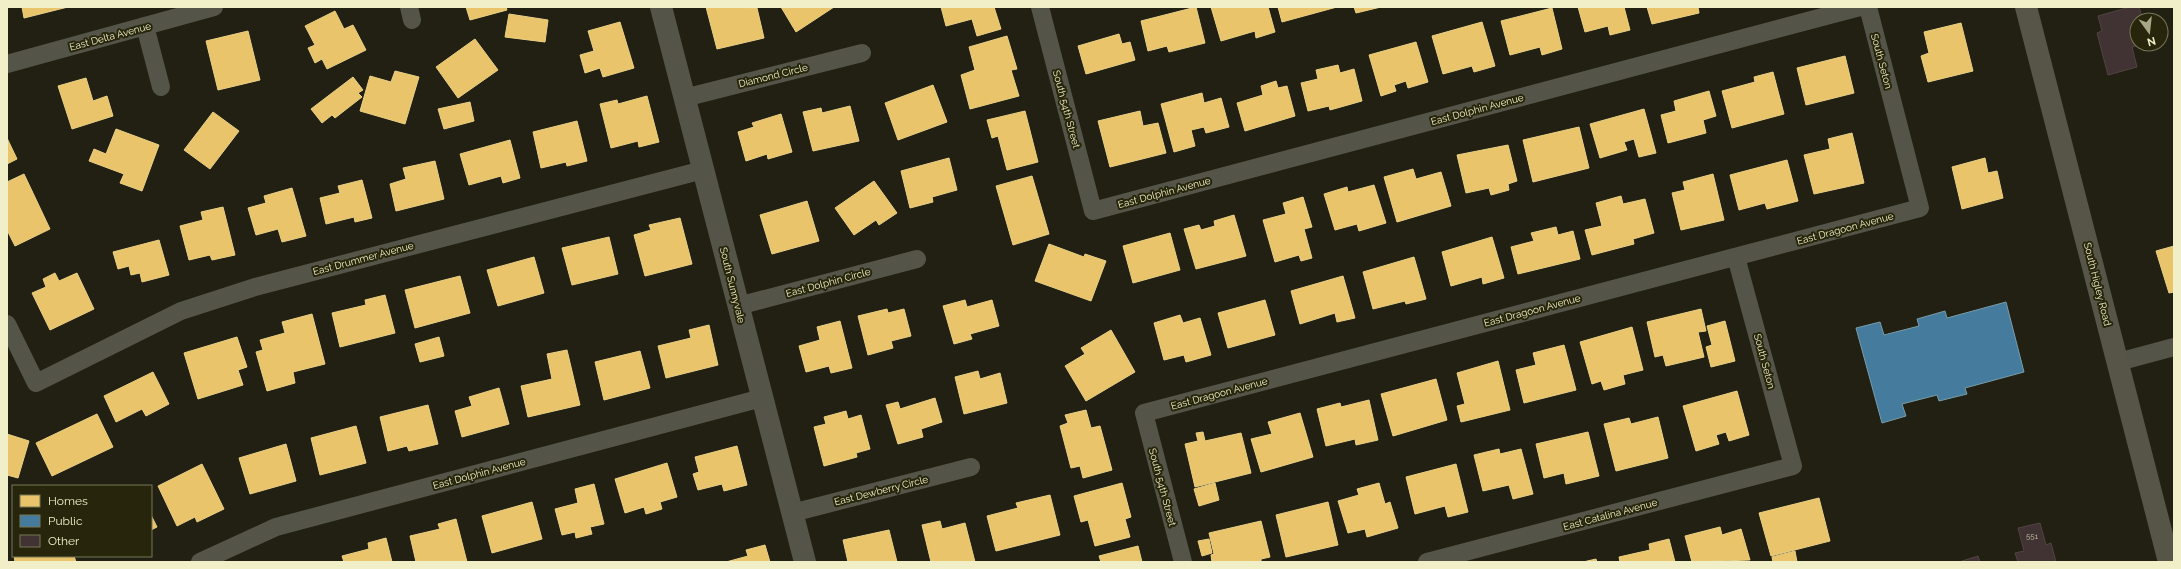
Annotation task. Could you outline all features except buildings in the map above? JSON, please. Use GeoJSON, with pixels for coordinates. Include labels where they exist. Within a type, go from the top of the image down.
{"type":"FeatureCollection","features":[{"type":"Feature","properties":{"kind":"main road","name":"South Higley Road"},"geometry":{"type":"LineString","coordinates":[[2026,7],[2169,562]]}},
{"type":"Feature","properties":{"kind":"street","name":"East Delta Avenue"},"geometry":{"type":"LineString","coordinates":[[7,64],[214,7]]}},
{"type":"Feature","properties":{"kind":"street","name":"South Sunnyvale"},"geometry":{"type":"LineString","coordinates":[[661,7],[805,562]]}},
{"type":"Feature","properties":{"kind":"street","name":"South 54th Street"},"geometry":{"type":"LineString","coordinates":[[1040,7],[1093,211]]}},
{"type":"Feature","properties":{"kind":"street","name":"East Dolphin Avenue"},"geometry":{"type":"LineString","coordinates":[[1093,211],[1860,7]]}},
{"type":"Feature","properties":{"kind":"street","name":"South Seton"},"geometry":{"type":"LineString","coordinates":[[1868,7],[1920,208]]}},
{"type":"Feature","properties":{"kind":"street"},"geometry":{"type":"LineString","coordinates":[[145,26],[161,87]]}},
{"type":"Feature","properties":{"kind":"street","name":"Diamond Circle"},"geometry":{"type":"LineString","coordinates":[[684,98],[862,52]]}},
{"type":"Feature","properties":{"kind":"street","name":"East Drummer Avenue"},"geometry":{"type":"LineString","coordinates":[[7,324],[36,383],[181,311],[255,287],[703,170]]}},
{"type":"Feature","properties":{"kind":"street","name":"East Dragoon Avenue"},"geometry":{"type":"LineString","coordinates":[[1144,413],[1920,208]]}},
{"type":"Feature","properties":{"kind":"street","name":"South Seton"},"geometry":{"type":"LineString","coordinates":[[1736,256],[1793,466]]}},
{"type":"Feature","properties":{"kind":"street","name":"East Dolphin Circle"},"geometry":{"type":"LineString","coordinates":[[738,306],[917,259]]}},
{"type":"Feature","properties":{"kind":"street"},"geometry":{"type":"LineString","coordinates":[[2118,362],[2174,347]]}},
{"type":"Feature","properties":{"kind":"street","name":"East Dolphin Avenue"},"geometry":{"type":"LineString","coordinates":[[200,562],[276,527],[762,398]]}},
{"type":"Feature","properties":{"kind":"street","name":"South 54th Street"},"geometry":{"type":"LineString","coordinates":[[1144,413],[1183,562]]}},
{"type":"Feature","properties":{"kind":"street","name":"East Catalina Avenue"},"geometry":{"type":"LineString","coordinates":[[1427,562],[1793,466]]}},
{"type":"Feature","properties":{"kind":"street","name":"East Dewberry Circle"},"geometry":{"type":"LineString","coordinates":[[792,513],[971,467]]}}]}
